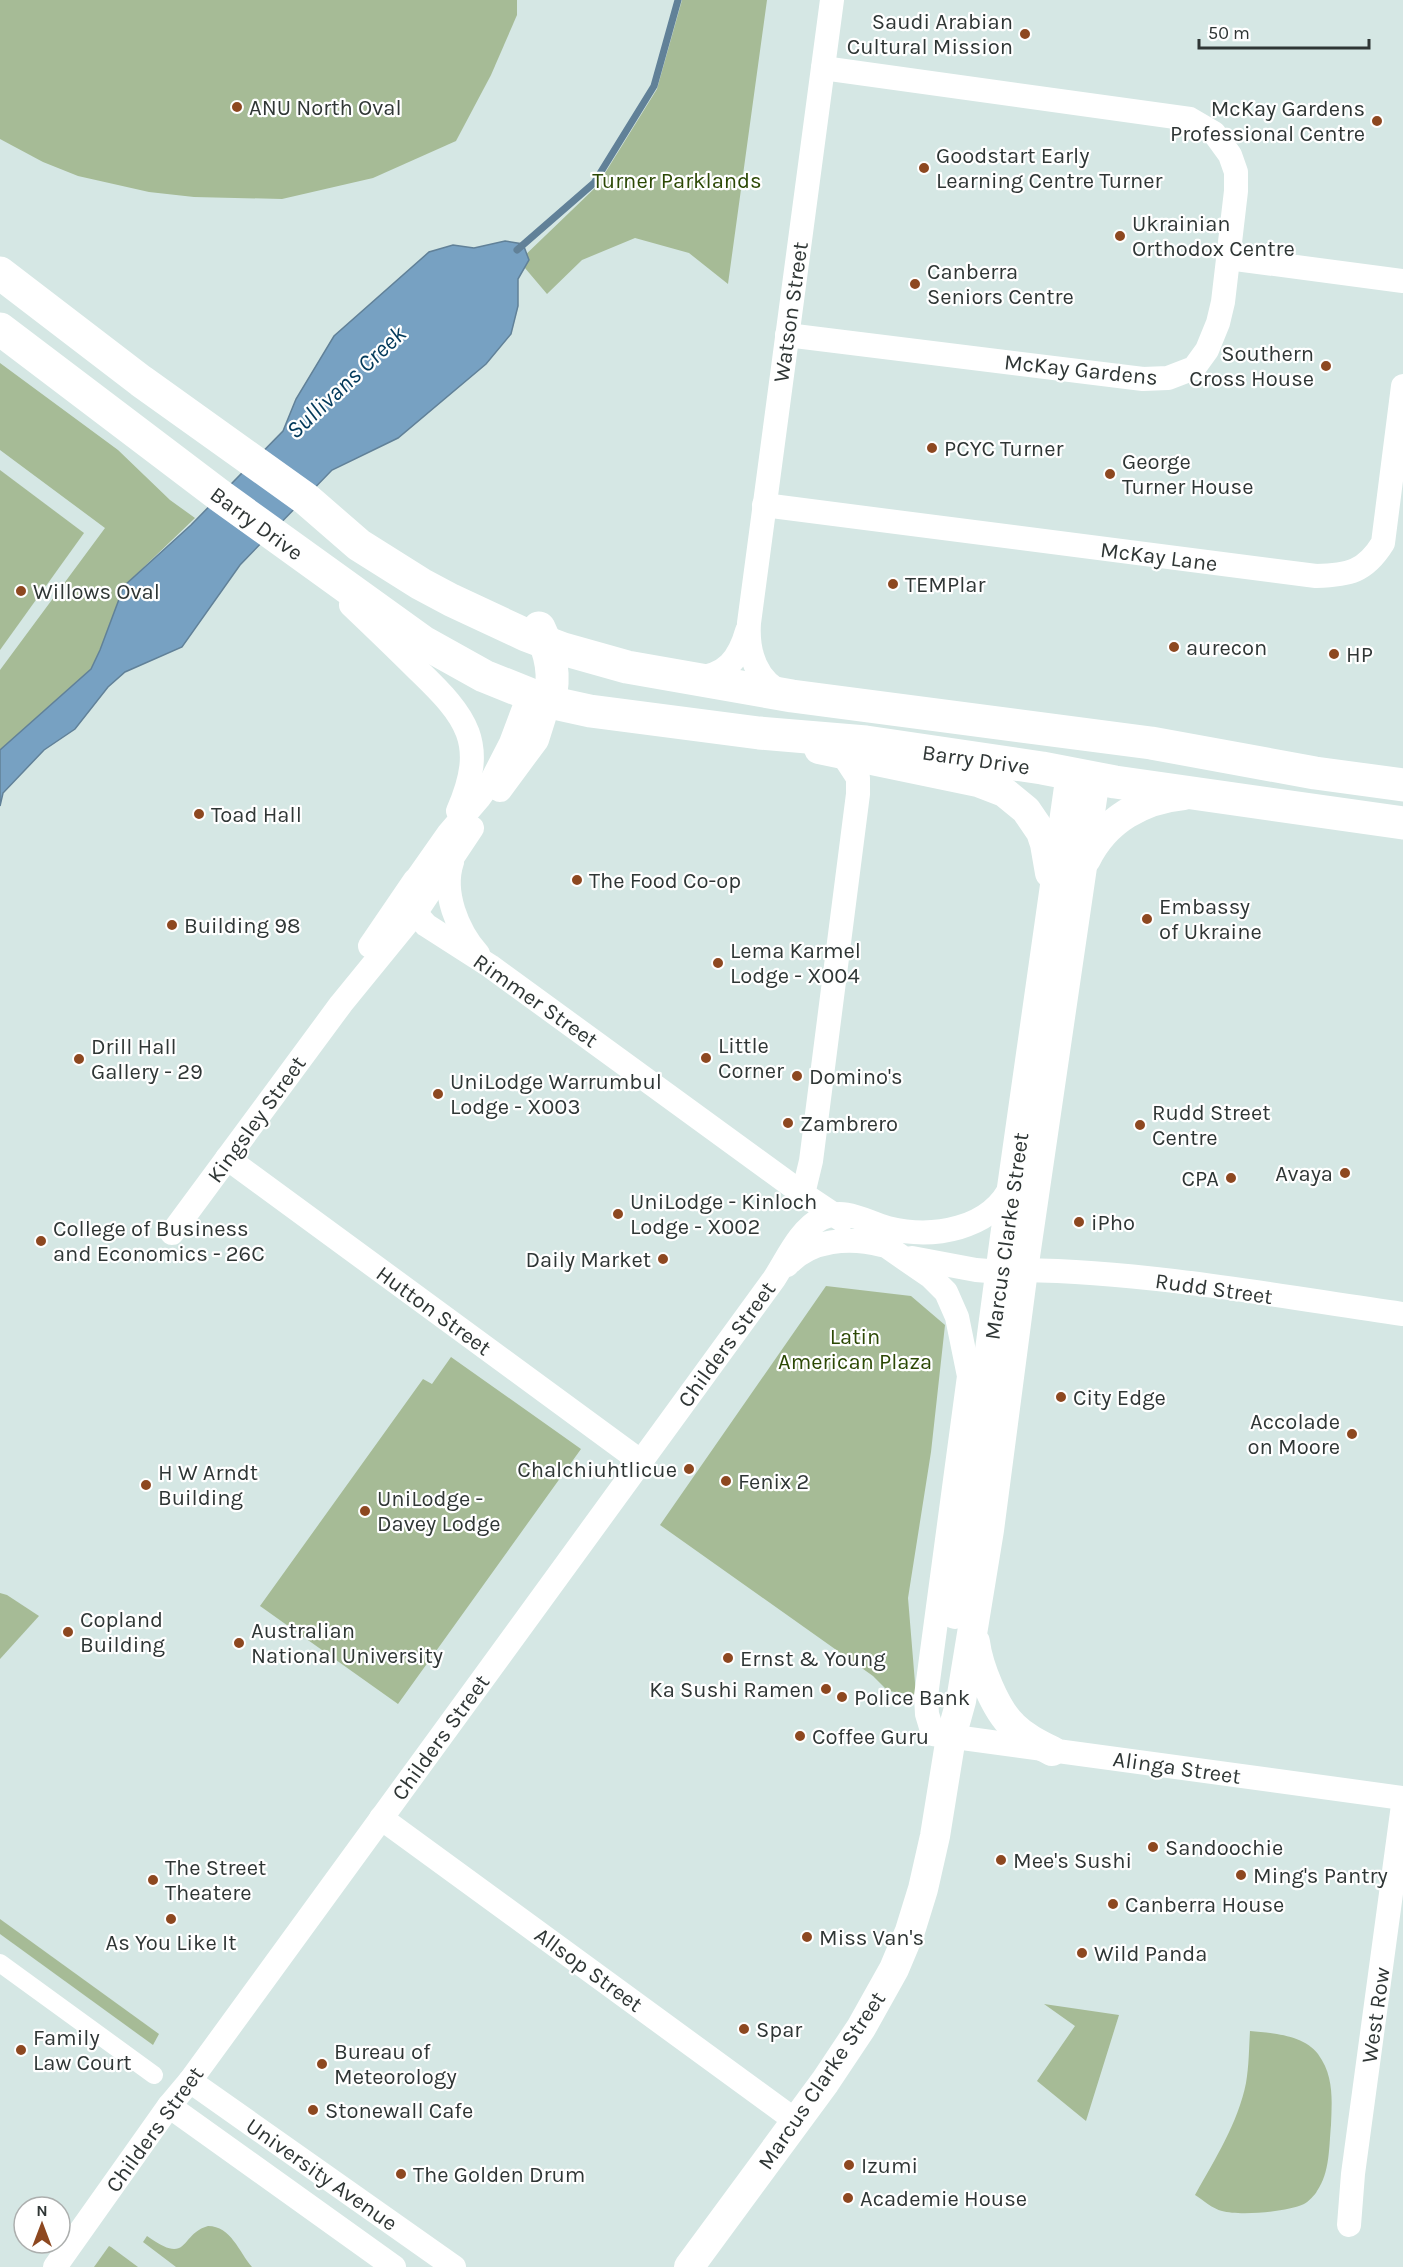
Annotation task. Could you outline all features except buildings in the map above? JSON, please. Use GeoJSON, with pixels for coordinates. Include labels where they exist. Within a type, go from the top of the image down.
{"type":"FeatureCollection","features":[{"type":"Feature","properties":{"kind":"main road","name":"Barry Drive"},"geometry":{"type":"LineString","coordinates":[[0,273],[141,381],[306,499],[357,552],[400,590],[442,616],[537,660],[545,670],[545,688]]}},
{"type":"Feature","properties":{"kind":"main road","name":"Barry Drive"},"geometry":{"type":"LineString","coordinates":[[0,329],[289,546],[439,651],[484,676],[545,688],[590,711],[759,733],[866,742],[1205,795],[1403,823]]}},
{"type":"Feature","properties":{"kind":"main road"},"geometry":{"type":"LineString","coordinates":[[306,499],[343,514],[426,568],[518,609],[536,624],[545,642],[545,688]]}},
{"type":"Feature","properties":{"kind":"main road","name":"Barry Drive"},"geometry":{"type":"LineString","coordinates":[[545,642],[605,662],[792,696],[1090,736],[1151,742],[1315,773],[1403,785]]}},
{"type":"Feature","properties":{"kind":"main road","name":"Barry Drive"},"geometry":{"type":"LineString","coordinates":[[545,688],[592,668],[644,670]]}},
{"type":"Feature","properties":{"kind":"main road","name":"Marcus Clarke Street"},"geometry":{"type":"LineString","coordinates":[[1083,776],[1090,736]]}},
{"type":"Feature","properties":{"kind":"street","name":"Watson Street"},"geometry":{"type":"LineString","coordinates":[[792,696],[773,687],[753,663],[748,634],[832,0]]}},
{"type":"Feature","properties":{"kind":"street","name":"McKay Gardens"},"geometry":{"type":"LineString","coordinates":[[787,335],[1143,379],[1168,378],[1194,368],[1208,350],[1218,323],[1228,258],[1236,172],[1230,155],[1214,133],[1190,118],[823,68]]}},
{"type":"Feature","properties":{"kind":"street"},"geometry":{"type":"LineString","coordinates":[[1228,258],[1403,281]]}},
{"type":"Feature","properties":{"kind":"street","name":"McKay Lane"},"geometry":{"type":"LineString","coordinates":[[764,505],[1305,575],[1339,575],[1360,569],[1374,558],[1383,543],[1403,386]]}},
{"type":"Feature","properties":{"kind":"street"},"geometry":{"type":"LineString","coordinates":[[289,546],[437,687],[461,718],[471,747],[471,774],[455,838],[448,891],[463,933],[470,945],[490,966]]}},
{"type":"Feature","properties":{"kind":"street","name":"Watson Street"},"geometry":{"type":"LineString","coordinates":[[692,678],[713,676],[735,661],[749,623]]}},
{"type":"Feature","properties":{"kind":"street","name":"Kingsley Street"},"geometry":{"type":"LineString","coordinates":[[172,1233],[340,1004],[416,912],[455,838],[545,688]]}},
{"type":"Feature","properties":{"kind":"street"},"geometry":{"type":"LineString","coordinates":[[759,733],[843,755],[968,779],[990,785],[1004,792],[1026,810],[1041,832],[1054,903]]}},
{"type":"Feature","properties":{"kind":"street"},"geometry":{"type":"LineString","coordinates":[[803,1194],[811,1161],[858,794],[858,778],[843,755]]}},
{"type":"Feature","properties":{"kind":"street","name":"Marcus Clarke Street"},"geometry":{"type":"LineString","coordinates":[[951,1737],[944,1699],[1012,1271],[1083,865],[1083,776]]}},
{"type":"Feature","properties":{"kind":"street","name":"Marcus Clarke Street"},"geometry":{"type":"LineString","coordinates":[[689,2267],[843,2056],[877,2002],[910,1931],[928,1870],[951,1737],[961,1701],[989,1530],[1012,1271],[1014,1180],[1054,903],[1083,776]]}},
{"type":"Feature","properties":{"kind":"street"},"geometry":{"type":"LineString","coordinates":[[1083,865],[1099,838],[1128,812],[1157,799],[1205,795]]}},
{"type":"Feature","properties":{"kind":"street","name":"Kingsley Street"},"geometry":{"type":"LineString","coordinates":[[340,1004],[370,946],[421,871],[455,838]]}},
{"type":"Feature","properties":{"kind":"street","name":"Kingsley Street"},"geometry":{"type":"LineString","coordinates":[[416,912],[412,893],[421,871]]}},
{"type":"Feature","properties":{"kind":"street","name":"Rimmer Street"},"geometry":{"type":"LineString","coordinates":[[416,912],[426,925],[490,966],[803,1194],[886,1247]]}},
{"type":"Feature","properties":{"kind":"street","name":"Hutton Street"},"geometry":{"type":"LineString","coordinates":[[227,1158],[640,1461]]}},
{"type":"Feature","properties":{"kind":"street","name":"Rimmer Street"},"geometry":{"type":"LineString","coordinates":[[832,1214],[854,1216],[884,1227],[916,1232],[941,1231],[971,1223],[995,1210],[1002,1203],[1014,1180]]}},
{"type":"Feature","properties":{"kind":"street","name":"Childers Street"},"geometry":{"type":"LineString","coordinates":[[55,2267],[169,2106],[190,2081],[774,1279],[805,1232],[820,1219],[832,1214]]}},
{"type":"Feature","properties":{"kind":"street","name":"Rimmer Street"},"geometry":{"type":"LineString","coordinates":[[774,1279],[802,1252],[818,1246],[849,1240],[886,1247],[928,1262],[976,1270],[1012,1271]]}},
{"type":"Feature","properties":{"kind":"street","name":"Marcus Clarke Street"},"geometry":{"type":"LineString","coordinates":[[886,1247],[940,1284],[950,1299],[957,1317],[968,1366],[969,1388],[926,1696],[927,1714],[933,1734],[951,1737]]}},
{"type":"Feature","properties":{"kind":"street","name":"Rudd Street"},"geometry":{"type":"LineString","coordinates":[[1012,1271],[1059,1270],[1157,1280],[1403,1314]]}},
{"type":"Feature","properties":{"kind":"street"},"geometry":{"type":"LineString","coordinates":[[974,1615],[974,1637],[980,1665],[988,1686],[1007,1719],[1033,1742],[1052,1750]]}},
{"type":"Feature","properties":{"kind":"street","name":"Alinga Street"},"geometry":{"type":"LineString","coordinates":[[951,1737],[1403,1798]]}},
{"type":"Feature","properties":{"kind":"street","name":"West Row"},"geometry":{"type":"LineString","coordinates":[[1349,2225],[1353,2174],[1403,1805]]}},
{"type":"Feature","properties":{"kind":"street","name":"Allsop Street"},"geometry":{"type":"LineString","coordinates":[[381,1818],[796,2121]]}},
{"type":"Feature","properties":{"kind":"street"},"geometry":{"type":"LineString","coordinates":[[0,1963],[154,2075]]}},
{"type":"Feature","properties":{"kind":"street","name":"University Avenue"},"geometry":{"type":"LineString","coordinates":[[190,2081],[454,2267]]}},
{"type":"Feature","properties":{"kind":"street","name":"University Avenue"},"geometry":{"type":"LineString","coordinates":[[169,2106],[394,2267]]}},
{"type":"Feature","properties":{"kind":"green space","name":"ANU North Oval"},"geometry":{"type":"Polygon","coordinates":[[[0,0],[517,0],[517,15],[491,75],[456,141],[373,178],[282,199],[194,197],[149,192],[78,176],[43,162],[0,139],[0,0]]]}},
{"type":"Feature","properties":{"kind":"green space","name":"Turner Parklands"},"geometry":{"type":"Polygon","coordinates":[[[682,0],[767,0],[728,284],[689,253],[635,238],[582,260],[547,294],[519,261],[597,186],[657,89],[682,0]]]}},
{"type":"Feature","properties":{"kind":"green space"},"geometry":{"type":"Polygon","coordinates":[[[0,363],[118,450],[170,500],[195,518],[124,586],[91,669],[0,750],[0,670],[105,528],[0,450],[0,363]]]}},
{"type":"Feature","properties":{"kind":"green space","name":"Willows Oval"},"geometry":{"type":"Polygon","coordinates":[[[0,470],[84,533],[0,650],[0,470]]]}},
{"type":"Feature","properties":{"kind":"green space","name":"Latin American Plaza"},"geometry":{"type":"Polygon","coordinates":[[[826,1286],[911,1296],[945,1325],[931,1452],[908,1598],[916,1695],[888,1691],[873,1676],[660,1525],[826,1286]]]}},
{"type":"Feature","properties":{"kind":"green space","name":"UniLodge - Davey Lodge"},"geometry":{"type":"Polygon","coordinates":[[[451,1357],[581,1449],[398,1704],[260,1606],[423,1379],[432,1384],[451,1357]]]}},
{"type":"Feature","properties":{"kind":"green space"},"geometry":{"type":"Polygon","coordinates":[[[0,1593],[7,1595],[39,1616],[0,1659],[0,1593]]]}},
{"type":"Feature","properties":{"kind":"green space"},"geometry":{"type":"Polygon","coordinates":[[[0,1919],[159,2034],[153,2045],[0,1934],[0,1919]]]}},
{"type":"Feature","properties":{"kind":"green space"},"geometry":{"type":"Polygon","coordinates":[[[1044,2004],[1119,2015],[1086,2121],[1037,2081],[1075,2026],[1044,2004]]]}},
{"type":"Feature","properties":{"kind":"green space"},"geometry":{"type":"Polygon","coordinates":[[[1250,2031],[1296,2039],[1312,2048],[1323,2062],[1332,2097],[1327,2168],[1315,2194],[1306,2203],[1275,2211],[1251,2213],[1222,2211],[1195,2195],[1225,2140],[1242,2098],[1248,2070],[1250,2031]]]}},
{"type":"Feature","properties":{"kind":"green space"},"geometry":{"type":"Polygon","coordinates":[[[208,2226],[223,2230],[229,2235],[252,2267],[176,2267],[143,2242],[147,2236],[161,2245],[178,2249],[192,2235],[208,2226]]]}},
{"type":"Feature","properties":{"kind":"green space"},"geometry":{"type":"Polygon","coordinates":[[[109,2246],[111,2247],[138,2267],[94,2267],[109,2246]]]}},
{"type":"Feature","properties":{"kind":"water"},"geometry":{"type":"Polygon","coordinates":[[[505,241],[523,244],[529,260],[518,279],[518,306],[511,334],[486,364],[398,438],[332,470],[240,565],[182,647],[125,672],[108,687],[75,729],[44,750],[3,793],[0,806],[0,750],[91,669],[124,586],[191,525],[283,431],[296,399],[334,336],[429,252],[453,245],[474,248],[505,241]]]}},
{"type":"Feature","properties":{"kind":"waterway","name":"Sullivans Creek"},"geometry":{"type":"LineString","coordinates":[[517,250],[594,183],[654,86],[678,0]]}},
{"type":"Feature","properties":{"kind":"place","name":"Saudi Arabian Cultural Mission"},"geometry":{"type":"Point","coordinates":[1025,34]}},
{"type":"Feature","properties":{"kind":"place","name":"ANU North Oval"},"geometry":{"type":"Point","coordinates":[237,107]}},
{"type":"Feature","properties":{"kind":"place","name":"McKay Gardens Professional Centre"},"geometry":{"type":"Point","coordinates":[1377,121]}},
{"type":"Feature","properties":{"kind":"place","name":"Goodstart Early Learning Centre Turner"},"geometry":{"type":"Point","coordinates":[924,168]}},
{"type":"Feature","properties":{"kind":"place","name":"Ukrainian Orthodox Centre"},"geometry":{"type":"Point","coordinates":[1120,236]}},
{"type":"Feature","properties":{"kind":"place","name":"Canberra Seniors Centre"},"geometry":{"type":"Point","coordinates":[915,284]}},
{"type":"Feature","properties":{"kind":"place","name":"Southern Cross House"},"geometry":{"type":"Point","coordinates":[1326,366]}},
{"type":"Feature","properties":{"kind":"place","name":"PCYC Turner"},"geometry":{"type":"Point","coordinates":[932,448]}},
{"type":"Feature","properties":{"kind":"place","name":"George Turner House"},"geometry":{"type":"Point","coordinates":[1110,474]}},
{"type":"Feature","properties":{"kind":"place","name":"TEMPlar"},"geometry":{"type":"Point","coordinates":[893,584]}},
{"type":"Feature","properties":{"kind":"place","name":"Willows Oval"},"geometry":{"type":"Point","coordinates":[21,591]}},
{"type":"Feature","properties":{"kind":"place","name":"aurecon"},"geometry":{"type":"Point","coordinates":[1174,647]}},
{"type":"Feature","properties":{"kind":"place","name":"HP"},"geometry":{"type":"Point","coordinates":[1334,654]}},
{"type":"Feature","properties":{"kind":"place","name":"Toad Hall"},"geometry":{"type":"Point","coordinates":[199,814]}},
{"type":"Feature","properties":{"kind":"place","name":"The Food Co-op"},"geometry":{"type":"Point","coordinates":[577,880]}},
{"type":"Feature","properties":{"kind":"place","name":"Embassy of Ukraine"},"geometry":{"type":"Point","coordinates":[1147,919]}},
{"type":"Feature","properties":{"kind":"place","name":"Building 98"},"geometry":{"type":"Point","coordinates":[172,925]}},
{"type":"Feature","properties":{"kind":"place","name":"Lema Karmel Lodge - X004"},"geometry":{"type":"Point","coordinates":[718,963]}},
{"type":"Feature","properties":{"kind":"place","name":"Little Corner"},"geometry":{"type":"Point","coordinates":[706,1058]}},
{"type":"Feature","properties":{"kind":"place","name":"Drill Hall Gallery - 29"},"geometry":{"type":"Point","coordinates":[79,1059]}},
{"type":"Feature","properties":{"kind":"place","name":"Domino's"},"geometry":{"type":"Point","coordinates":[797,1076]}},
{"type":"Feature","properties":{"kind":"place","name":"UniLodge Warrumbul Lodge - X003"},"geometry":{"type":"Point","coordinates":[438,1094]}},
{"type":"Feature","properties":{"kind":"place","name":"Zambrero"},"geometry":{"type":"Point","coordinates":[788,1123]}},
{"type":"Feature","properties":{"kind":"place","name":"Rudd Street Centre"},"geometry":{"type":"Point","coordinates":[1140,1125]}},
{"type":"Feature","properties":{"kind":"place","name":"Avaya"},"geometry":{"type":"Point","coordinates":[1345,1173]}},
{"type":"Feature","properties":{"kind":"place","name":"CPA"},"geometry":{"type":"Point","coordinates":[1231,1178]}},
{"type":"Feature","properties":{"kind":"place","name":"UniLodge - Kinloch Lodge - X002"},"geometry":{"type":"Point","coordinates":[618,1214]}},
{"type":"Feature","properties":{"kind":"place","name":"iPho"},"geometry":{"type":"Point","coordinates":[1079,1222]}},
{"type":"Feature","properties":{"kind":"place","name":"College of Business and Economics - 26C"},"geometry":{"type":"Point","coordinates":[41,1241]}},
{"type":"Feature","properties":{"kind":"place","name":"Daily Market"},"geometry":{"type":"Point","coordinates":[663,1259]}},
{"type":"Feature","properties":{"kind":"place","name":"City Edge"},"geometry":{"type":"Point","coordinates":[1061,1397]}},
{"type":"Feature","properties":{"kind":"place","name":"Accolade on Moore"},"geometry":{"type":"Point","coordinates":[1352,1434]}},
{"type":"Feature","properties":{"kind":"place","name":"Chalchiuhtlicue"},"geometry":{"type":"Point","coordinates":[689,1469]}},
{"type":"Feature","properties":{"kind":"place","name":"Fenix 2"},"geometry":{"type":"Point","coordinates":[726,1481]}},
{"type":"Feature","properties":{"kind":"place","name":"H W Arndt Building"},"geometry":{"type":"Point","coordinates":[146,1485]}},
{"type":"Feature","properties":{"kind":"place","name":"UniLodge - Davey Lodge"},"geometry":{"type":"Point","coordinates":[365,1511]}},
{"type":"Feature","properties":{"kind":"place","name":"Copland Building"},"geometry":{"type":"Point","coordinates":[68,1632]}},
{"type":"Feature","properties":{"kind":"place","name":"Australian National University"},"geometry":{"type":"Point","coordinates":[239,1643]}},
{"type":"Feature","properties":{"kind":"place","name":"Ernst & Young"},"geometry":{"type":"Point","coordinates":[728,1658]}},
{"type":"Feature","properties":{"kind":"place","name":"Ka Sushi Ramen"},"geometry":{"type":"Point","coordinates":[826,1689]}},
{"type":"Feature","properties":{"kind":"place","name":"Police Bank"},"geometry":{"type":"Point","coordinates":[842,1697]}},
{"type":"Feature","properties":{"kind":"place","name":"Coffee Guru"},"geometry":{"type":"Point","coordinates":[800,1736]}},
{"type":"Feature","properties":{"kind":"place","name":"Sandoochie"},"geometry":{"type":"Point","coordinates":[1153,1847]}},
{"type":"Feature","properties":{"kind":"place","name":"Mee's Sushi"},"geometry":{"type":"Point","coordinates":[1001,1860]}},
{"type":"Feature","properties":{"kind":"place","name":"Ming's Pantry"},"geometry":{"type":"Point","coordinates":[1241,1875]}},
{"type":"Feature","properties":{"kind":"place","name":"The Street Theatere"},"geometry":{"type":"Point","coordinates":[153,1880]}},
{"type":"Feature","properties":{"kind":"place","name":"Canberra House"},"geometry":{"type":"Point","coordinates":[1113,1904]}},
{"type":"Feature","properties":{"kind":"place","name":"As You Like It"},"geometry":{"type":"Point","coordinates":[171,1919]}},
{"type":"Feature","properties":{"kind":"place","name":"Miss Van's"},"geometry":{"type":"Point","coordinates":[807,1937]}},
{"type":"Feature","properties":{"kind":"place","name":"Wild Panda"},"geometry":{"type":"Point","coordinates":[1082,1953]}},
{"type":"Feature","properties":{"kind":"place","name":"Spar"},"geometry":{"type":"Point","coordinates":[744,2029]}},
{"type":"Feature","properties":{"kind":"place","name":"Family Law Court"},"geometry":{"type":"Point","coordinates":[21,2050]}},
{"type":"Feature","properties":{"kind":"place","name":"Bureau of Meteorology"},"geometry":{"type":"Point","coordinates":[322,2064]}},
{"type":"Feature","properties":{"kind":"place","name":"Stonewall Cafe"},"geometry":{"type":"Point","coordinates":[313,2110]}},
{"type":"Feature","properties":{"kind":"place","name":"Izumi"},"geometry":{"type":"Point","coordinates":[849,2165]}},
{"type":"Feature","properties":{"kind":"place","name":"The Golden Drum"},"geometry":{"type":"Point","coordinates":[401,2174]}},
{"type":"Feature","properties":{"kind":"place","name":"Academie House"},"geometry":{"type":"Point","coordinates":[848,2198]}}]}
